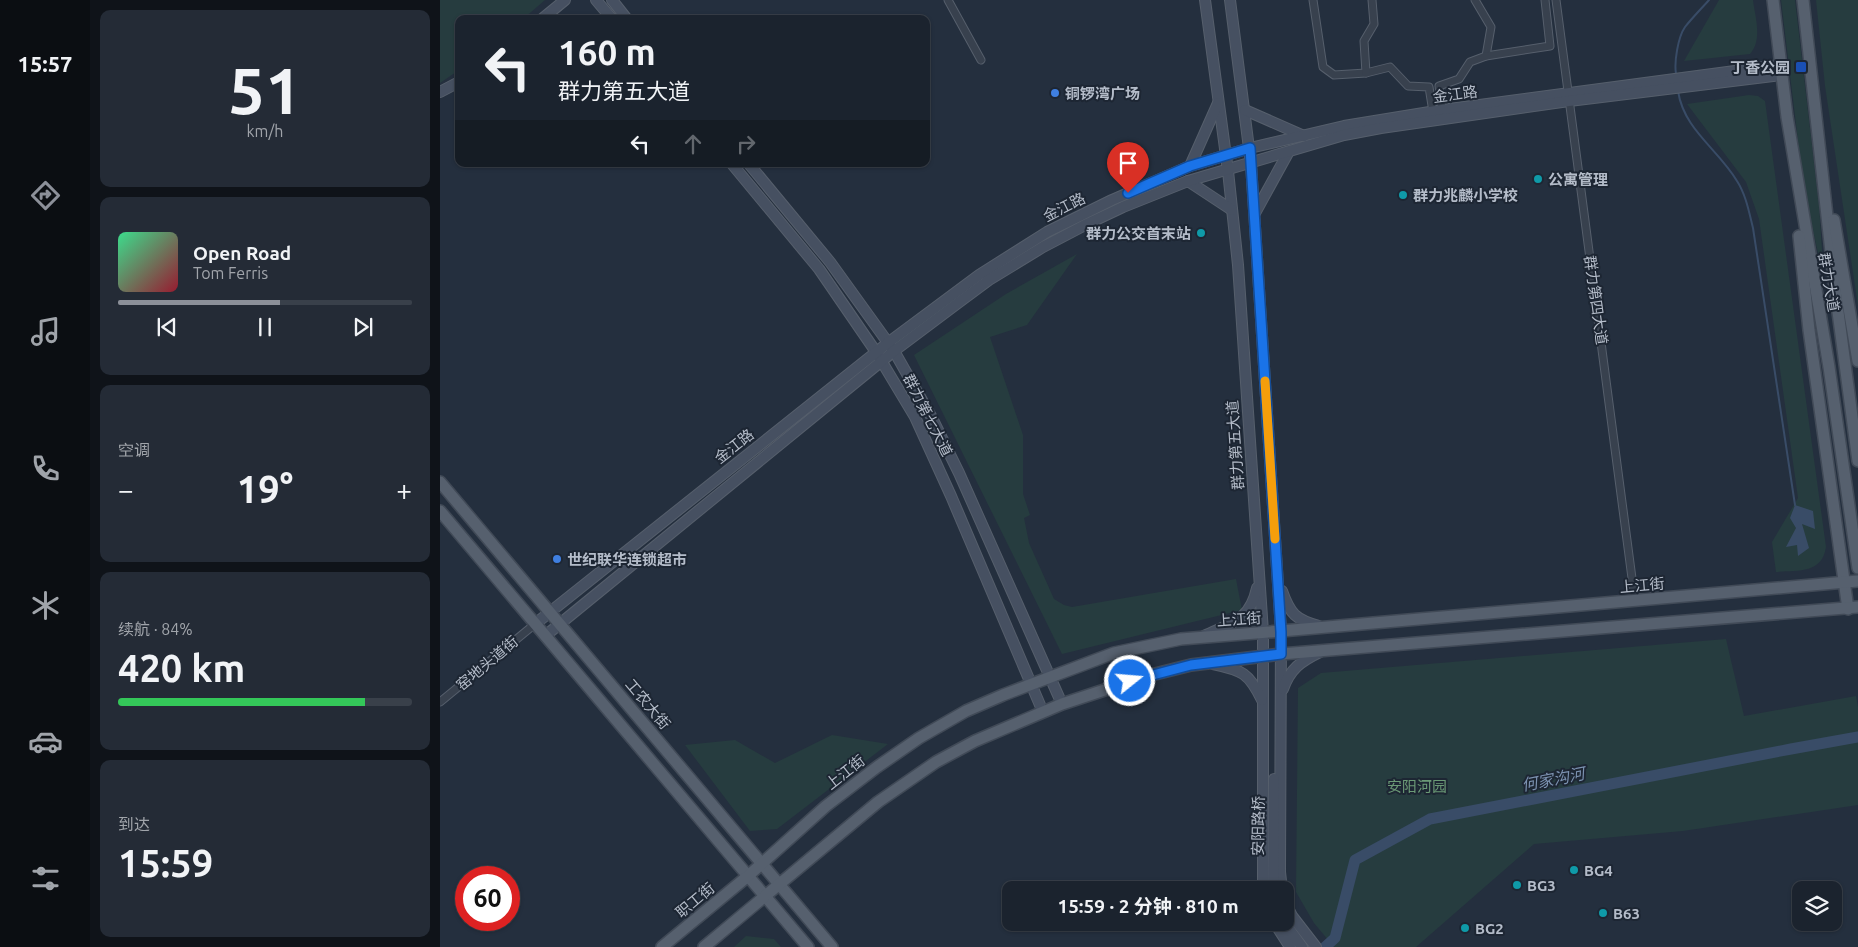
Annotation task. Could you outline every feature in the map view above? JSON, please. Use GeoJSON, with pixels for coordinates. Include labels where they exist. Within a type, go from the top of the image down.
{"type":"FeatureCollection","features":[{"type":"Feature","properties":{"kind":"main road"},"geometry":{"type":"LineString","coordinates":[[547,15],[565,0]]}},
{"type":"Feature","properties":{"kind":"main road"},"geometry":{"type":"LineString","coordinates":[[596,0],[609,15]]}},
{"type":"Feature","properties":{"kind":"main road"},"geometry":{"type":"LineString","coordinates":[[612,0],[625,15]]}},
{"type":"Feature","properties":{"kind":"main road","name":"群力第五大道"},"geometry":{"type":"LineString","coordinates":[[1205,0],[1228,170],[1238,265],[1263,632],[1264,881]]}},
{"type":"Feature","properties":{"kind":"main road"},"geometry":{"type":"LineString","coordinates":[[1230,0],[1250,148],[1278,580],[1281,632],[1281,881]]}},
{"type":"Feature","properties":{"kind":"main road","name":"群力大道"},"geometry":{"type":"LineString","coordinates":[[1773,0],[1787,117],[1829,367],[1858,568]]}},
{"type":"Feature","properties":{"kind":"main road","name":"群力大道"},"geometry":{"type":"LineString","coordinates":[[1803,0],[1836,297],[1858,461]]}},
{"type":"Feature","properties":{"kind":"main road","name":"金江路"},"geometry":{"type":"LineString","coordinates":[[545,636],[882,362],[892,347],[978,275],[1047,232],[1112,200],[1190,166],[1250,148],[1344,126],[1438,111],[1569,97],[1781,70]]}},
{"type":"Feature","properties":{"kind":"main road"},"geometry":{"type":"LineString","coordinates":[[440,92],[455,84]]}},
{"type":"Feature","properties":{"kind":"main road","name":"金江路"},"geometry":{"type":"LineString","coordinates":[[535,624],[876,352],[892,347],[989,280],[1043,247],[1123,207],[1188,181],[1251,164],[1344,135],[1569,97]]}},
{"type":"Feature","properties":{"kind":"main road"},"geometry":{"type":"LineString","coordinates":[[1190,166],[1219,103]]}},
{"type":"Feature","properties":{"kind":"main road"},"geometry":{"type":"LineString","coordinates":[[1816,108],[1858,361]]}},
{"type":"Feature","properties":{"kind":"main road"},"geometry":{"type":"LineString","coordinates":[[1245,110],[1304,136]]}},
{"type":"Feature","properties":{"kind":"main road"},"geometry":{"type":"LineString","coordinates":[[704,947],[878,802],[936,762],[975,741],[1062,704],[1146,676],[1191,665],[1281,654],[1853,608],[1844,583],[1809,330],[1787,117]]}},
{"type":"Feature","properties":{"kind":"main road"},"geometry":{"type":"LineString","coordinates":[[1254,214],[1288,153]]}},
{"type":"Feature","properties":{"kind":"main road","name":"群力第七大道"},"geometry":{"type":"LineString","coordinates":[[734,167],[819,269],[876,352],[915,417],[952,496],[1043,712]]}},
{"type":"Feature","properties":{"kind":"main road","name":"群力第七大道"},"geometry":{"type":"LineString","coordinates":[[751,167],[830,262],[892,347],[960,473],[1062,704]]}},
{"type":"Feature","properties":{"kind":"main road"},"geometry":{"type":"LineString","coordinates":[[1188,181],[1232,210]]}},
{"type":"Feature","properties":{"kind":"main road","name":"工农大街"},"geometry":{"type":"LineString","coordinates":[[440,482],[832,947]]}},
{"type":"Feature","properties":{"kind":"main road"},"geometry":{"type":"LineString","coordinates":[[440,511],[808,947]]}},
{"type":"Feature","properties":{"kind":"main road"},"geometry":{"type":"LineString","coordinates":[[1203,636],[1242,617],[1249,610],[1254,600],[1259,578]]}},
{"type":"Feature","properties":{"kind":"main road"},"geometry":{"type":"LineString","coordinates":[[1278,580],[1285,601],[1296,618],[1325,628]]}},
{"type":"Feature","properties":{"kind":"main road","name":"上江街"},"geometry":{"type":"LineString","coordinates":[[748,876],[826,806],[919,738],[966,711],[1032,683],[1114,653],[1153,644],[1203,636],[1281,632],[1858,581]]}},
{"type":"Feature","properties":{"kind":"main road"},"geometry":{"type":"LineString","coordinates":[[1281,695],[1293,669],[1305,659],[1324,650]]}},
{"type":"Feature","properties":{"kind":"main road"},"geometry":{"type":"LineString","coordinates":[[1210,663],[1232,668],[1247,675],[1256,687],[1264,704]]}},
{"type":"Feature","properties":{"kind":"main road","name":"安阳路桥"},"geometry":{"type":"LineString","coordinates":[[1273,881],[1274,762],[1281,721]]}},
{"type":"Feature","properties":{"kind":"main road","name":"职工街"},"geometry":{"type":"LineString","coordinates":[[662,947],[748,876]]}},
{"type":"Feature","properties":{"kind":"main road"},"geometry":{"type":"LineString","coordinates":[[1294,918],[1316,947]]}},
{"type":"Feature","properties":{"kind":"main road"},"geometry":{"type":"LineString","coordinates":[[1280,931],[1287,943]]}},
{"type":"Feature","properties":{"kind":"main road"},"geometry":{"type":"LineString","coordinates":[[1290,931],[1302,947]]}},
{"type":"Feature","properties":{"kind":"street"},"geometry":{"type":"LineString","coordinates":[[948,0],[981,60]]}},
{"type":"Feature","properties":{"kind":"street"},"geometry":{"type":"LineString","coordinates":[[1313,0],[1323,66],[1334,75],[1366,73],[1390,67],[1408,86],[1429,87],[1438,111]]}},
{"type":"Feature","properties":{"kind":"street"},"geometry":{"type":"LineString","coordinates":[[1366,73],[1364,41],[1374,24],[1372,0]]}},
{"type":"Feature","properties":{"kind":"street"},"geometry":{"type":"LineString","coordinates":[[1475,0],[1491,27],[1486,56]]}},
{"type":"Feature","properties":{"kind":"street"},"geometry":{"type":"LineString","coordinates":[[1438,111],[1439,86],[1459,79],[1470,62],[1486,56],[1550,46],[1544,0]]}},
{"type":"Feature","properties":{"kind":"street","name":"群力第四大道"},"geometry":{"type":"LineString","coordinates":[[1556,0],[1635,601]]}},
{"type":"Feature","properties":{"kind":"street","name":"窑地头道街"},"geometry":{"type":"LineString","coordinates":[[440,702],[535,624]]}},
{"type":"Feature","properties":{"kind":"green space"},"geometry":{"type":"Polygon","coordinates":[[[440,0],[545,0],[528,15],[455,15],[455,73],[440,83],[440,0]]]}},
{"type":"Feature","properties":{"kind":"green space"},"geometry":{"type":"Polygon","coordinates":[[[1719,0],[1753,0],[1757,28],[1754,48],[1750,54],[1684,61],[1719,0]]]}},
{"type":"Feature","properties":{"kind":"green space"},"geometry":{"type":"Polygon","coordinates":[[[1781,0],[1795,0],[1819,205],[1824,280],[1807,204],[1801,166],[1781,0]]]}},
{"type":"Feature","properties":{"kind":"green space"},"geometry":{"type":"Polygon","coordinates":[[[1816,0],[1858,0],[1858,306],[1825,86],[1816,0]]]}},
{"type":"Feature","properties":{"kind":"green space"},"geometry":{"type":"Polygon","coordinates":[[[1749,95],[1758,96],[1765,101],[1826,547],[1820,562],[1808,569],[1776,572],[1772,542],[1798,498],[1759,219],[1746,182],[1687,104],[1749,95]]]}},
{"type":"Feature","properties":{"kind":"green space"},"geometry":{"type":"Polygon","coordinates":[[[1077,254],[1027,325],[990,337],[1023,435],[1023,494],[1030,515],[1024,518],[1029,543],[1054,599],[1072,607],[1236,579],[1242,610],[1062,654],[914,355],[1006,294],[1077,254]]]}},
{"type":"Feature","properties":{"kind":"green space","name":"安阳河园"},"geometry":{"type":"Polygon","coordinates":[[[1726,639],[1744,716],[1856,696],[1858,707],[1858,805],[1683,831],[1534,844],[1416,947],[1334,947],[1314,923],[1296,892],[1298,688],[1321,673],[1726,639]]]}},
{"type":"Feature","properties":{"kind":"green space"},"geometry":{"type":"Polygon","coordinates":[[[832,735],[888,744],[777,829],[750,831],[685,745],[735,740],[775,763],[832,735]]]}},
{"type":"Feature","properties":{"kind":"green space"},"geometry":{"type":"Polygon","coordinates":[[[746,936],[774,939],[781,947],[734,947],[746,936]]]}},
{"type":"Feature","properties":{"kind":"water"},"geometry":{"type":"Polygon","coordinates":[[[1795,505],[1813,511],[1815,529],[1802,524],[1809,548],[1798,556],[1797,545],[1786,547],[1796,528],[1790,518],[1795,505]]]}},
{"type":"Feature","properties":{"kind":"waterway"},"geometry":{"type":"LineString","coordinates":[[1676,74],[1677,50],[1680,37],[1685,27],[1709,0]]}},
{"type":"Feature","properties":{"kind":"waterway"},"geometry":{"type":"LineString","coordinates":[[1678,91],[1681,105],[1687,117],[1729,170],[1740,186],[1747,204],[1753,228],[1795,505]]}},
{"type":"Feature","properties":{"kind":"waterway","name":"何家沟河"},"geometry":{"type":"LineString","coordinates":[[1325,947],[1335,938],[1355,860],[1430,819],[1858,737]]}},
{"type":"Feature","properties":{"kind":"slow traffic"},"geometry":{"type":"LineString","coordinates":[[1265,381],[1275,539]]}},
{"type":"Feature","properties":{"kind":"place","name":"丁香公园"},"geometry":{"type":"Point","coordinates":[1801,67]}},
{"type":"Feature","properties":{"kind":"place","name":"铜锣湾广场"},"geometry":{"type":"Point","coordinates":[1055,93]}},
{"type":"Feature","properties":{"kind":"place","name":"公寓管理"},"geometry":{"type":"Point","coordinates":[1538,179]}},
{"type":"Feature","properties":{"kind":"place","name":"群力兆麟小学校"},"geometry":{"type":"Point","coordinates":[1403,195]}},
{"type":"Feature","properties":{"kind":"place","name":"群力公交首末站"},"geometry":{"type":"Point","coordinates":[1201,233]}},
{"type":"Feature","properties":{"kind":"place","name":"世纪联华连锁超市"},"geometry":{"type":"Point","coordinates":[557,559]}},
{"type":"Feature","properties":{"kind":"place","name":"BG4"},"geometry":{"type":"Point","coordinates":[1574,870]}},
{"type":"Feature","properties":{"kind":"place","name":"BG3"},"geometry":{"type":"Point","coordinates":[1517,885]}},
{"type":"Feature","properties":{"kind":"place","name":"B63"},"geometry":{"type":"Point","coordinates":[1603,913]}},
{"type":"Feature","properties":{"kind":"place","name":"BG2"},"geometry":{"type":"Point","coordinates":[1465,928]}},
{"type":"Feature","properties":{"kind":"route"},"geometry":{"type":"LineString","coordinates":[[1128,193],[1190,166],[1250,148],[1281,632],[1281,654],[1191,665],[1130,681]]}}]}
